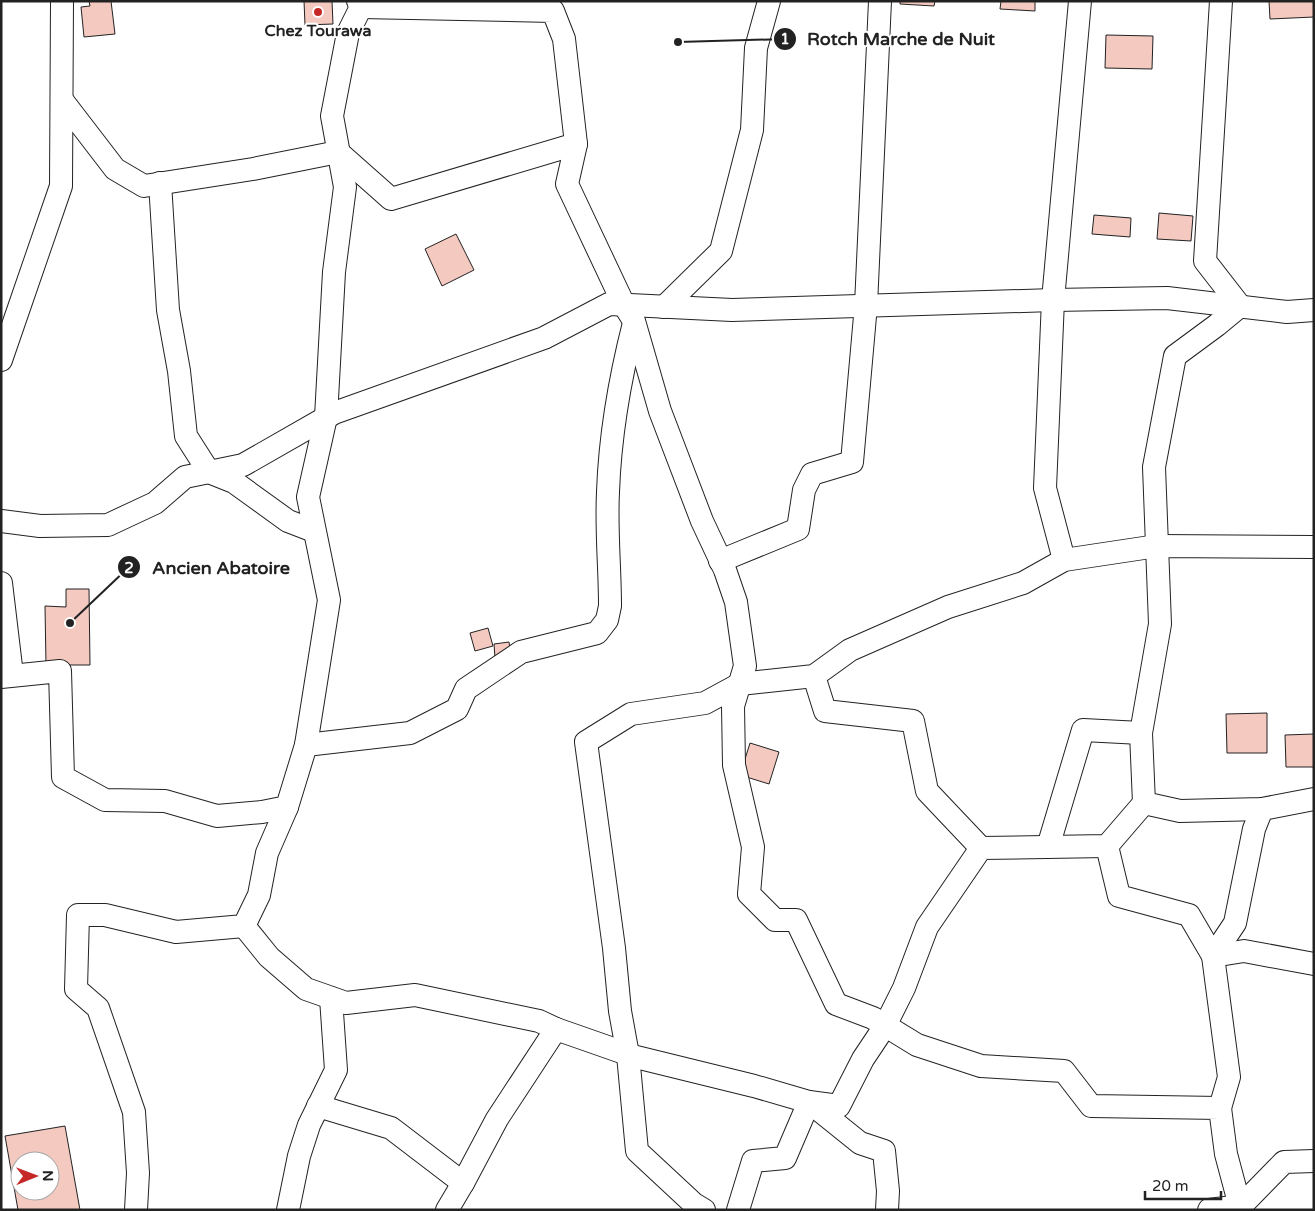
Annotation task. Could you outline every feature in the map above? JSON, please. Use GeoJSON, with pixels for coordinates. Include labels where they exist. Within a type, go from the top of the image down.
{"type":"FeatureCollection","features":[{"type":"Feature","properties":{"kind":"street"},"geometry":{"type":"LineString","coordinates":[[1,360],[8,317],[61,186],[62,1]]}},
{"type":"Feature","properties":{"kind":"street"},"geometry":{"type":"LineString","coordinates":[[664,307],[721,251],[752,130],[756,48],[769,1]]}},
{"type":"Feature","properties":{"kind":"street"},"geometry":{"type":"LineString","coordinates":[[720,561],[798,529],[804,490],[812,474],[852,462],[866,305],[880,1]]}},
{"type":"Feature","properties":{"kind":"street"},"geometry":{"type":"LineString","coordinates":[[1064,560],[1045,488],[1053,300],[1080,1]]}},
{"type":"Feature","properties":{"kind":"street"},"geometry":{"type":"LineString","coordinates":[[1221,1],[1205,261],[1240,306]]}},
{"type":"Feature","properties":{"kind":"street"},"geometry":{"type":"LineString","coordinates":[[244,926],[258,894],[268,854],[287,807],[306,745],[329,600],[308,497],[326,417],[334,272],[344,186],[332,116],[348,33],[359,4],[553,11],[564,39],[576,144],[566,184],[629,313],[660,411],[702,521],[736,602],[745,666],[733,706],[734,765],[753,847],[749,894],[775,920],[796,920],[836,1004],[873,1018],[917,1045],[980,1066],[1064,1072],[1091,1106],[1220,1108]]}},
{"type":"Feature","properties":{"kind":"street"},"geometry":{"type":"LineString","coordinates":[[62,100],[116,169],[144,186],[253,169],[338,152]]}},
{"type":"Feature","properties":{"kind":"street"},"geometry":{"type":"LineString","coordinates":[[338,152],[391,199],[576,144]]}},
{"type":"Feature","properties":{"kind":"street"},"geometry":{"type":"LineString","coordinates":[[160,183],[168,310],[179,371],[186,436],[209,472],[234,482],[288,521],[314,531]]}},
{"type":"Feature","properties":{"kind":"street"},"geometry":{"type":"LineString","coordinates":[[1,521],[40,526],[108,525],[155,503],[185,477],[243,466],[334,413],[544,338],[609,304],[629,313],[664,307],[732,310],[1167,298],[1286,312],[1314,310]]}},
{"type":"Feature","properties":{"kind":"street"},"geometry":{"type":"LineString","coordinates":[[814,676],[826,711],[913,721],[926,791],[981,848],[1107,846],[1144,803],[1141,733],[1160,624],[1154,466],[1175,356],[1240,306]]}},
{"type":"Feature","properties":{"kind":"street"},"geometry":{"type":"LineString","coordinates":[[306,745],[410,733],[457,709],[466,689],[521,652],[597,633],[607,620],[610,606],[608,493],[611,440],[629,313]]}},
{"type":"Feature","properties":{"kind":"street"},"geometry":{"type":"LineString","coordinates":[[704,1210],[694,1204],[637,1151],[628,1055],[620,1011],[614,948],[586,742],[631,714],[705,703],[740,684],[814,676],[850,650],[948,607],[1023,583],[1064,560],[1157,546],[1314,547]]}},
{"type":"Feature","properties":{"kind":"street"},"geometry":{"type":"LineString","coordinates":[[1,583],[7,676],[60,670],[64,776],[106,800],[165,801],[217,816],[262,812],[287,807]]}},
{"type":"Feature","properties":{"kind":"street"},"geometry":{"type":"LineString","coordinates":[[1048,847],[1083,730],[1141,733]]}},
{"type":"Feature","properties":{"kind":"street"},"geometry":{"type":"LineString","coordinates":[[1144,803],[1180,811],[1262,809],[1314,799]]}},
{"type":"Feature","properties":{"kind":"street"},"geometry":{"type":"LineString","coordinates":[[1213,956],[1235,923],[1254,829],[1262,809]]}},
{"type":"Feature","properties":{"kind":"street"},"geometry":{"type":"LineString","coordinates":[[1107,846],[1119,896],[1189,916],[1213,956],[1229,1078],[1220,1108],[1226,1154],[1240,1209]]}},
{"type":"Feature","properties":{"kind":"street"},"geometry":{"type":"LineString","coordinates":[[244,926],[269,958],[306,989],[346,1003],[415,995],[539,1021],[628,1055],[754,1086],[809,1102],[839,1106],[863,1059],[885,1026],[904,988],[927,926],[981,848]]}},
{"type":"Feature","properties":{"kind":"street"},"geometry":{"type":"LineString","coordinates":[[136,1210],[138,1173],[134,1112],[98,1008],[76,989],[78,915],[105,915],[176,932],[244,926]]}},
{"type":"Feature","properties":{"kind":"street"},"geometry":{"type":"LineString","coordinates":[[1213,956],[1244,951],[1314,964]]}},
{"type":"Feature","properties":{"kind":"street"},"geometry":{"type":"LineString","coordinates":[[288,1210],[299,1156],[309,1125],[336,1070],[331,998]]}},
{"type":"Feature","properties":{"kind":"street"},"geometry":{"type":"LineString","coordinates":[[447,1210],[497,1119],[556,1028]]}},
{"type":"Feature","properties":{"kind":"street"},"geometry":{"type":"LineString","coordinates":[[738,1210],[753,1161],[785,1158],[809,1102]]}},
{"type":"Feature","properties":{"kind":"street"},"geometry":{"type":"LineString","coordinates":[[809,1102],[860,1143],[884,1151],[888,1191],[887,1210]]}},
{"type":"Feature","properties":{"kind":"street"},"geometry":{"type":"LineString","coordinates":[[318,1106],[391,1128],[463,1183]]}},
{"type":"Feature","properties":{"kind":"street"},"geometry":{"type":"LineString","coordinates":[[1209,1210],[1240,1209],[1284,1162],[1314,1161]]}},
{"type":"Feature","properties":{"kind":"building"},"geometry":{"type":"Polygon","coordinates":[[[89,1],[111,1],[115,34],[84,37],[81,7],[90,6],[89,1]]]}},
{"type":"Feature","properties":{"kind":"building","name":"Chez Tourawa"},"geometry":{"type":"Polygon","coordinates":[[[304,1],[332,1],[333,24],[305,25],[304,1]]]}},
{"type":"Feature","properties":{"kind":"building"},"geometry":{"type":"Polygon","coordinates":[[[900,1],[935,1],[934,6],[900,4],[900,1]]]}},
{"type":"Feature","properties":{"kind":"building"},"geometry":{"type":"Polygon","coordinates":[[[1001,1],[1035,1],[1035,11],[1000,9],[1001,1]]]}},
{"type":"Feature","properties":{"kind":"building"},"geometry":{"type":"Polygon","coordinates":[[[1269,1],[1314,1],[1314,17],[1270,19],[1269,1]]]}},
{"type":"Feature","properties":{"kind":"building"},"geometry":{"type":"Polygon","coordinates":[[[1106,35],[1153,36],[1152,69],[1105,68],[1106,35]]]}},
{"type":"Feature","properties":{"kind":"building"},"geometry":{"type":"Polygon","coordinates":[[[1159,213],[1193,216],[1191,241],[1157,239],[1159,213]]]}},
{"type":"Feature","properties":{"kind":"building"},"geometry":{"type":"Polygon","coordinates":[[[1094,215],[1131,218],[1130,237],[1092,234],[1094,215]]]}},
{"type":"Feature","properties":{"kind":"building"},"geometry":{"type":"Polygon","coordinates":[[[456,234],[474,270],[442,286],[425,249],[456,234]]]}},
{"type":"Feature","properties":{"kind":"building"},"geometry":{"type":"Polygon","coordinates":[[[66,589],[89,589],[90,665],[46,665],[45,606],[66,607],[66,589]]]}},
{"type":"Feature","properties":{"kind":"building"},"geometry":{"type":"Polygon","coordinates":[[[488,628],[493,646],[475,651],[470,633],[488,628]]]}},
{"type":"Feature","properties":{"kind":"building"},"geometry":{"type":"Polygon","coordinates":[[[509,642],[511,656],[495,658],[494,644],[509,642]]]}},
{"type":"Feature","properties":{"kind":"building"},"geometry":{"type":"Polygon","coordinates":[[[1267,713],[1267,753],[1227,753],[1226,714],[1267,713]]]}},
{"type":"Feature","properties":{"kind":"building"},"geometry":{"type":"Polygon","coordinates":[[[1314,734],[1314,767],[1286,767],[1285,735],[1314,734]]]}},
{"type":"Feature","properties":{"kind":"building"},"geometry":{"type":"Polygon","coordinates":[[[750,743],[779,752],[769,784],[740,775],[750,743]]]}},
{"type":"Feature","properties":{"kind":"building"},"geometry":{"type":"Polygon","coordinates":[[[65,1126],[80,1210],[18,1210],[16,1201],[60,1201],[60,1151],[10,1151],[10,1164],[5,1136],[65,1126]]]}},
{"type":"Feature","properties":{"kind":"place","name":"Chez Tourawa"},"geometry":{"type":"Point","coordinates":[318,12]}},
{"type":"Feature","properties":{"kind":"place","name":"Rotch Marche de Nuit"},"geometry":{"type":"Point","coordinates":[678,42]}},
{"type":"Feature","properties":{"kind":"place","name":"Ancien Abatoire"},"geometry":{"type":"Point","coordinates":[70,623]}}]}
